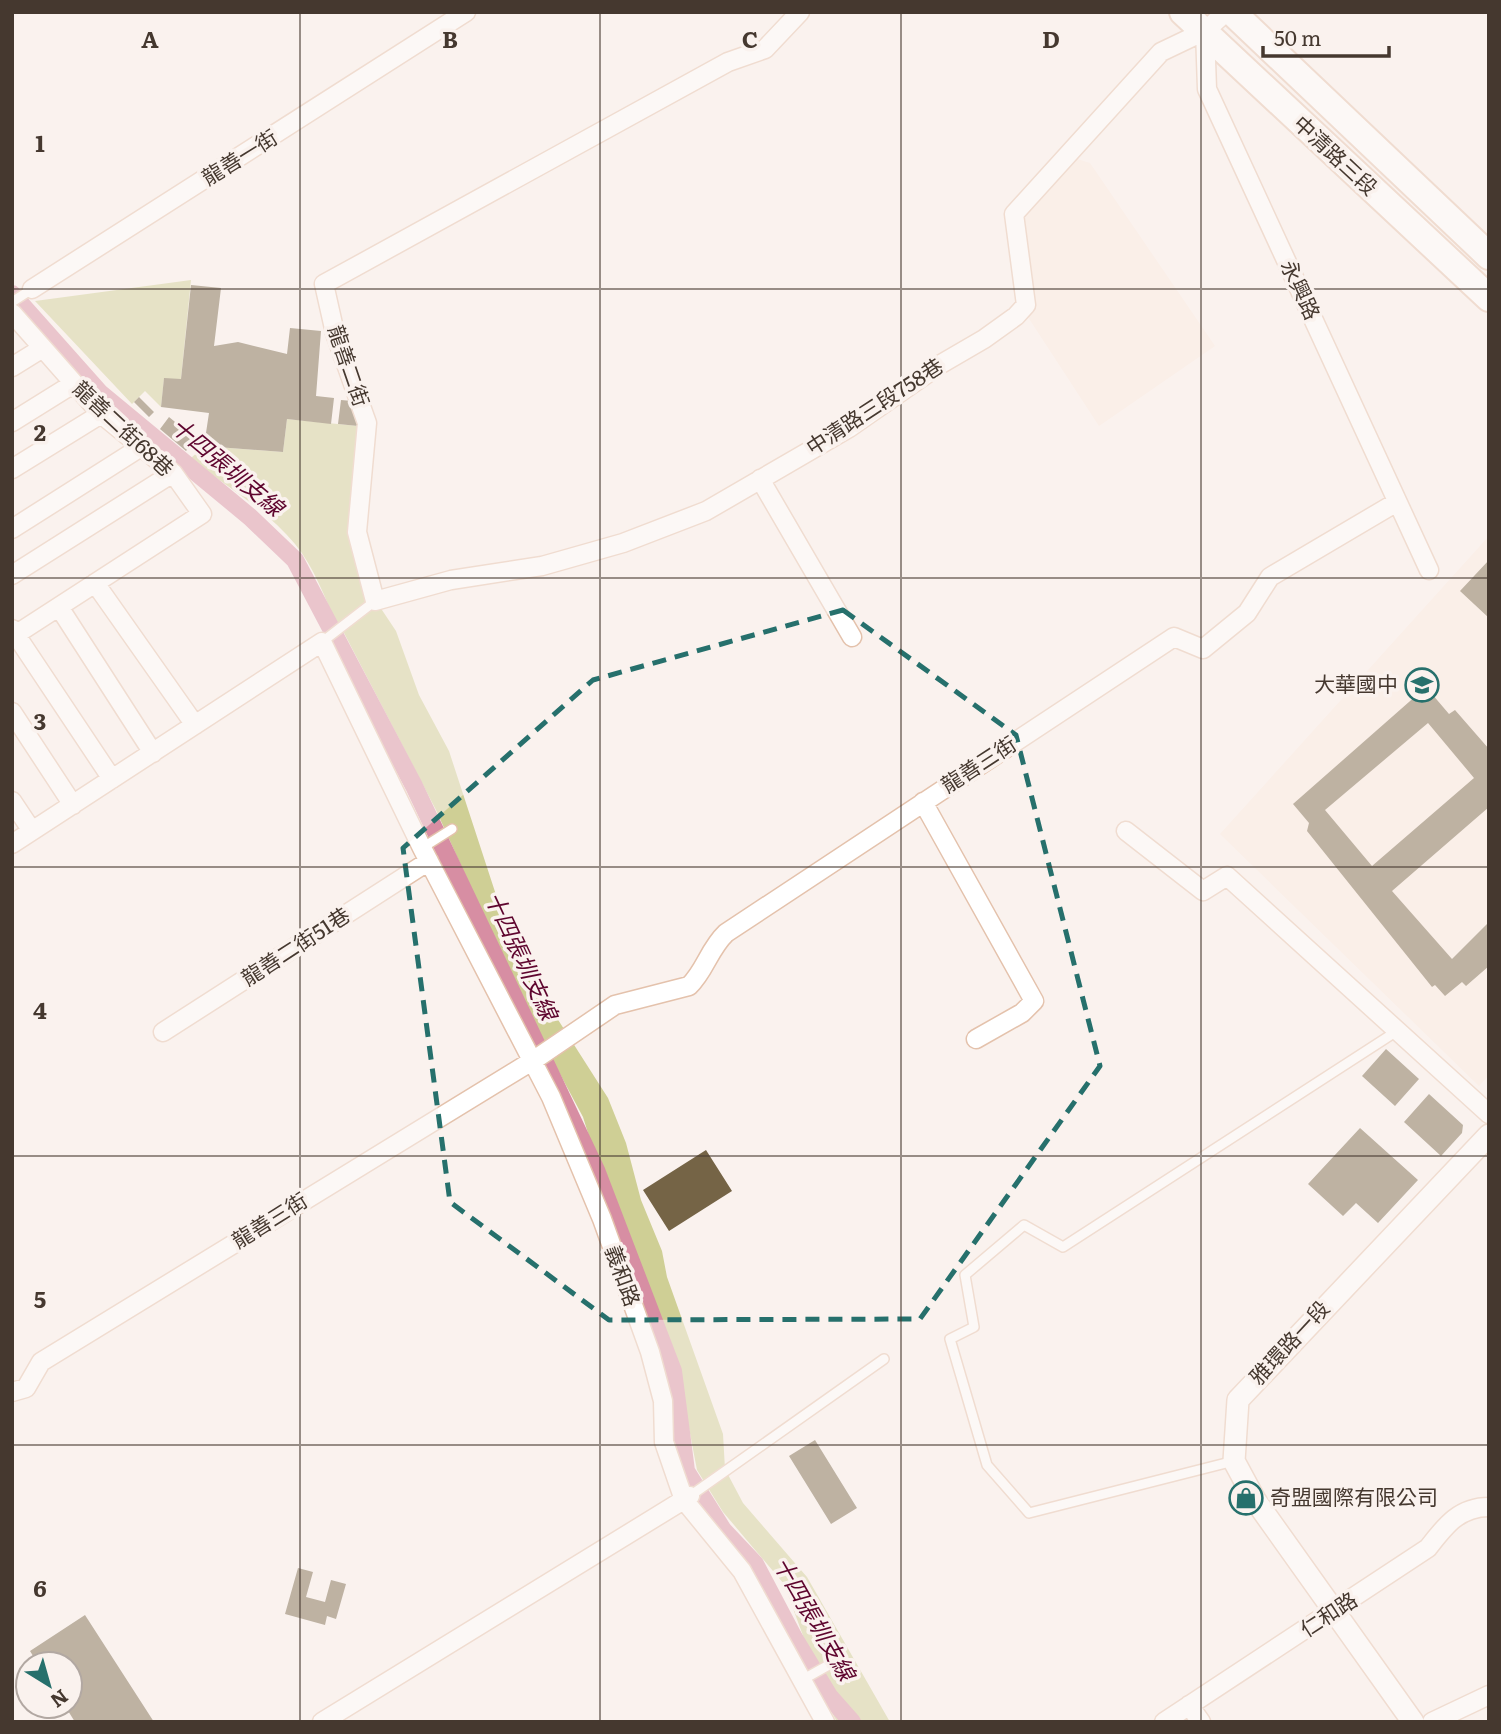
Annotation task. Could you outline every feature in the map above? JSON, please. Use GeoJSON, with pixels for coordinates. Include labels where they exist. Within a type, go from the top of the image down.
{"type":"FeatureCollection","features":[{"type":"Feature","properties":{"kind":"main road","name":"中清路三段"},"geometry":{"type":"LineString","coordinates":[[1183,12],[1489,298]]}},
{"type":"Feature","properties":{"kind":"main road","name":"中清路三段"},"geometry":{"type":"LineString","coordinates":[[1233,12],[1489,256]]}},
{"type":"Feature","properties":{"kind":"main road"},"geometry":{"type":"LineString","coordinates":[[1307,130],[1332,106]]}},
{"type":"Feature","properties":{"kind":"street","name":"龍善一街"},"geometry":{"type":"LineString","coordinates":[[32,289],[466,12]]}},
{"type":"Feature","properties":{"kind":"street","name":"龍善二街"},"geometry":{"type":"LineString","coordinates":[[375,601],[357,532],[367,423],[335,333],[324,284],[728,62],[765,49],[800,12]]}},
{"type":"Feature","properties":{"kind":"street"},"geometry":{"type":"LineString","coordinates":[[1205,31],[1226,12]]}},
{"type":"Feature","properties":{"kind":"street","name":"中清路三段758巷"},"geometry":{"type":"LineString","coordinates":[[375,601],[451,580],[542,566],[623,543],[706,511],[849,428],[1016,316],[1026,305],[1014,214],[1161,52],[1205,31]]}},
{"type":"Feature","properties":{"kind":"street","name":"永興路"},"geometry":{"type":"LineString","coordinates":[[1205,31],[1207,89],[1429,570]]}},
{"type":"Feature","properties":{"kind":"street","name":"龍善二街68巷"},"geometry":{"type":"LineString","coordinates":[[12,313],[101,414],[173,473],[202,514],[13,634],[112,779]]}},
{"type":"Feature","properties":{"kind":"street"},"geometry":{"type":"LineString","coordinates":[[12,367],[41,349]]}},
{"type":"Feature","properties":{"kind":"street"},"geometry":{"type":"LineString","coordinates":[[12,422],[73,384]]}},
{"type":"Feature","properties":{"kind":"street"},"geometry":{"type":"LineString","coordinates":[[12,469],[101,414]]}},
{"type":"Feature","properties":{"kind":"street"},"geometry":{"type":"LineString","coordinates":[[12,529],[141,447]]}},
{"type":"Feature","properties":{"kind":"street"},"geometry":{"type":"LineString","coordinates":[[12,575],[173,473]]}},
{"type":"Feature","properties":{"kind":"street"},"geometry":{"type":"LineString","coordinates":[[760,479],[852,637]]}},
{"type":"Feature","properties":{"kind":"street","name":"龍善三街"},"geometry":{"type":"LineString","coordinates":[[12,1392],[26,1388],[41,1362],[562,1042],[615,1005],[689,986],[696,979],[717,942],[726,933],[1174,637],[1203,649],[1247,612],[1270,577],[1397,502]]}},
{"type":"Feature","properties":{"kind":"street"},"geometry":{"type":"LineString","coordinates":[[96,583],[195,725]]}},
{"type":"Feature","properties":{"kind":"street"},"geometry":{"type":"LineString","coordinates":[[59,607],[153,753]]}},
{"type":"Feature","properties":{"kind":"street"},"geometry":{"type":"LineString","coordinates":[[12,844],[322,642],[425,855],[533,1060]]}},
{"type":"Feature","properties":{"kind":"street"},"geometry":{"type":"LineString","coordinates":[[12,712],[73,804]]}},
{"type":"Feature","properties":{"kind":"street"},"geometry":{"type":"LineString","coordinates":[[12,801],[32,831]]}},
{"type":"Feature","properties":{"kind":"street"},"geometry":{"type":"LineString","coordinates":[[923,802],[1034,1001],[1022,1013],[976,1039]]}},
{"type":"Feature","properties":{"kind":"street"},"geometry":{"type":"LineString","coordinates":[[1126,831],[1203,891],[1227,876],[1489,1114]]}},
{"type":"Feature","properties":{"kind":"street","name":"龍善二街51巷"},"geometry":{"type":"LineString","coordinates":[[163,1032],[425,855]]}},
{"type":"Feature","properties":{"kind":"street","name":"義和路"},"geometry":{"type":"LineString","coordinates":[[533,1060],[602,1219],[650,1352],[663,1401],[664,1442],[687,1498],[742,1571],[825,1722]]}},
{"type":"Feature","properties":{"kind":"street","name":"雅環路一段"},"geometry":{"type":"LineString","coordinates":[[1234,1461],[1238,1399],[1489,1135]]}},
{"type":"Feature","properties":{"kind":"street"},"geometry":{"type":"LineString","coordinates":[[1234,1461],[1255,1500],[1413,1722]]}},
{"type":"Feature","properties":{"kind":"street"},"geometry":{"type":"LineString","coordinates":[[322,1722],[687,1498]]}},
{"type":"Feature","properties":{"kind":"street","name":"仁和路"},"geometry":{"type":"LineString","coordinates":[[1164,1722],[1428,1548],[1457,1515],[1473,1507],[1489,1507]]}},
{"type":"Feature","properties":{"kind":"street"},"geometry":{"type":"LineString","coordinates":[[1432,1722],[1489,1695]]}},
{"type":"Feature","properties":{"kind":"street"},"geometry":{"type":"LineString","coordinates":[[1189,1705],[1201,1722]]}},
{"type":"Feature","properties":{"kind":"lane","name":"龍善一街"},"geometry":{"type":"LineString","coordinates":[[12,302],[32,289]]}},
{"type":"Feature","properties":{"kind":"lane"},"geometry":{"type":"LineString","coordinates":[[322,642],[375,601]]}},
{"type":"Feature","properties":{"kind":"lane"},"geometry":{"type":"LineString","coordinates":[[425,855],[452,829]]}},
{"type":"Feature","properties":{"kind":"lane"},"geometry":{"type":"LineString","coordinates":[[1234,1461],[1029,1513],[986,1465],[950,1339],[974,1327],[965,1275],[1024,1225],[1063,1247],[1397,1031]]}},
{"type":"Feature","properties":{"kind":"lane"},"geometry":{"type":"LineString","coordinates":[[687,1498],[884,1359]]}},
{"type":"Feature","properties":{"kind":"lane"},"geometry":{"type":"LineString","coordinates":[[802,1680],[827,1666]]}},
{"type":"Feature","properties":{"kind":"highlighted area"},"geometry":{"type":"Polygon","coordinates":[[[843,610],[1016,735],[1100,1066],[920,1319],[609,1320],[450,1202],[403,848],[593,680],[843,610]]]}},
{"type":"Feature","properties":{"kind":"shaded area"},"geometry":{"type":"Polygon","coordinates":[[[1077,159],[1090,163],[1215,346],[1099,426],[1026,314],[1030,300],[1023,215],[1077,159]]]}},
{"type":"Feature","properties":{"kind":"shaded area","name":"大華國中"},"geometry":{"type":"Polygon","coordinates":[[[1489,536],[1489,1075],[1479,1086],[1220,834],[1489,536]]]}},
{"type":"Feature","properties":{"kind":"green space"},"geometry":{"type":"Polygon","coordinates":[[[191,280],[181,379],[164,379],[161,407],[145,391],[132,404],[35,301],[191,280]]]}},
{"type":"Feature","properties":{"kind":"green space"},"geometry":{"type":"Polygon","coordinates":[[[287,419],[358,426],[352,533],[370,600],[337,625],[313,573],[295,544],[259,509],[190,459],[204,446],[283,452],[287,419]]]}},
{"type":"Feature","properties":{"kind":"green space"},"geometry":{"type":"Polygon","coordinates":[[[378,604],[396,631],[419,695],[449,751],[499,904],[516,941],[555,1015],[608,1098],[626,1143],[641,1200],[662,1251],[667,1277],[723,1434],[725,1469],[743,1503],[807,1577],[890,1722],[837,1722],[802,1658],[809,1652],[784,1584],[723,1512],[697,1470],[674,1350],[597,1162],[583,1117],[530,1018],[436,810],[343,631],[378,604]]]}},
{"type":"Feature","properties":{"kind":"building"},"geometry":{"type":"Polygon","coordinates":[[[191,285],[221,288],[214,346],[238,342],[287,354],[290,328],[321,331],[316,396],[334,398],[331,424],[287,419],[283,452],[204,446],[209,413],[161,407],[164,378],[181,379],[191,285]]]}},
{"type":"Feature","properties":{"kind":"building"},"geometry":{"type":"Polygon","coordinates":[[[139,397],[154,412],[149,417],[134,402],[139,397]]]}},
{"type":"Feature","properties":{"kind":"building"},"geometry":{"type":"Polygon","coordinates":[[[341,400],[352,401],[358,426],[338,424],[341,400]]]}},
{"type":"Feature","properties":{"kind":"building"},"geometry":{"type":"Polygon","coordinates":[[[169,417],[196,439],[186,451],[160,429],[169,417]]]}},
{"type":"Feature","properties":{"kind":"building"},"geometry":{"type":"Polygon","coordinates":[[[1489,560],[1489,618],[1460,591],[1489,560]]]}},
{"type":"Feature","properties":{"kind":"building"},"geometry":{"type":"Polygon","coordinates":[[[1426,687],[1449,714],[1455,710],[1489,749],[1489,807],[1392,891],[1452,959],[1489,922],[1489,966],[1466,986],[1462,982],[1445,996],[1435,985],[1432,987],[1307,831],[1309,823],[1293,804],[1426,687]],[[1428,723],[1325,810],[1372,866],[1474,778],[1428,723]]]}},
{"type":"Feature","properties":{"kind":"building"},"geometry":{"type":"Polygon","coordinates":[[[1386,1049],[1419,1079],[1395,1106],[1362,1076],[1386,1049]]]}},
{"type":"Feature","properties":{"kind":"building"},"geometry":{"type":"Polygon","coordinates":[[[1429,1094],[1463,1125],[1462,1133],[1441,1156],[1404,1122],[1429,1094]]]}},
{"type":"Feature","properties":{"kind":"building"},"geometry":{"type":"Polygon","coordinates":[[[1360,1128],[1418,1180],[1378,1223],[1356,1203],[1343,1216],[1308,1184],[1360,1128]]]}},
{"type":"Feature","properties":{"kind":"building"},"geometry":{"type":"Polygon","coordinates":[[[706,1150],[732,1191],[669,1231],[643,1190],[706,1150]]]}},
{"type":"Feature","properties":{"kind":"building"},"geometry":{"type":"Polygon","coordinates":[[[815,1440],[857,1508],[831,1524],[789,1456],[815,1440]]]}},
{"type":"Feature","properties":{"kind":"building"},"geometry":{"type":"Polygon","coordinates":[[[298,1568],[313,1572],[306,1597],[325,1602],[331,1580],[346,1584],[336,1619],[327,1616],[325,1625],[285,1614],[298,1568]]]}},
{"type":"Feature","properties":{"kind":"building"},"geometry":{"type":"Polygon","coordinates":[[[85,1615],[154,1722],[75,1722],[74,1720],[84,1720],[84,1650],[32,1650],[85,1615]]]}},
{"type":"Feature","properties":{"kind":"waterway","name":"十四張圳支線"},"geometry":{"type":"LineString","coordinates":[[12,294],[100,393],[250,517],[295,560],[414,786],[596,1170],[673,1371],[686,1471],[723,1530],[755,1564],[794,1638],[829,1696],[852,1722]]}},
{"type":"Feature","properties":{"kind":"place","name":"大華國中"},"geometry":{"type":"Point","coordinates":[1422,685]}},
{"type":"Feature","properties":{"kind":"place","name":"奇盟國際有限公司"},"geometry":{"type":"Point","coordinates":[1246,1498]}}]}
